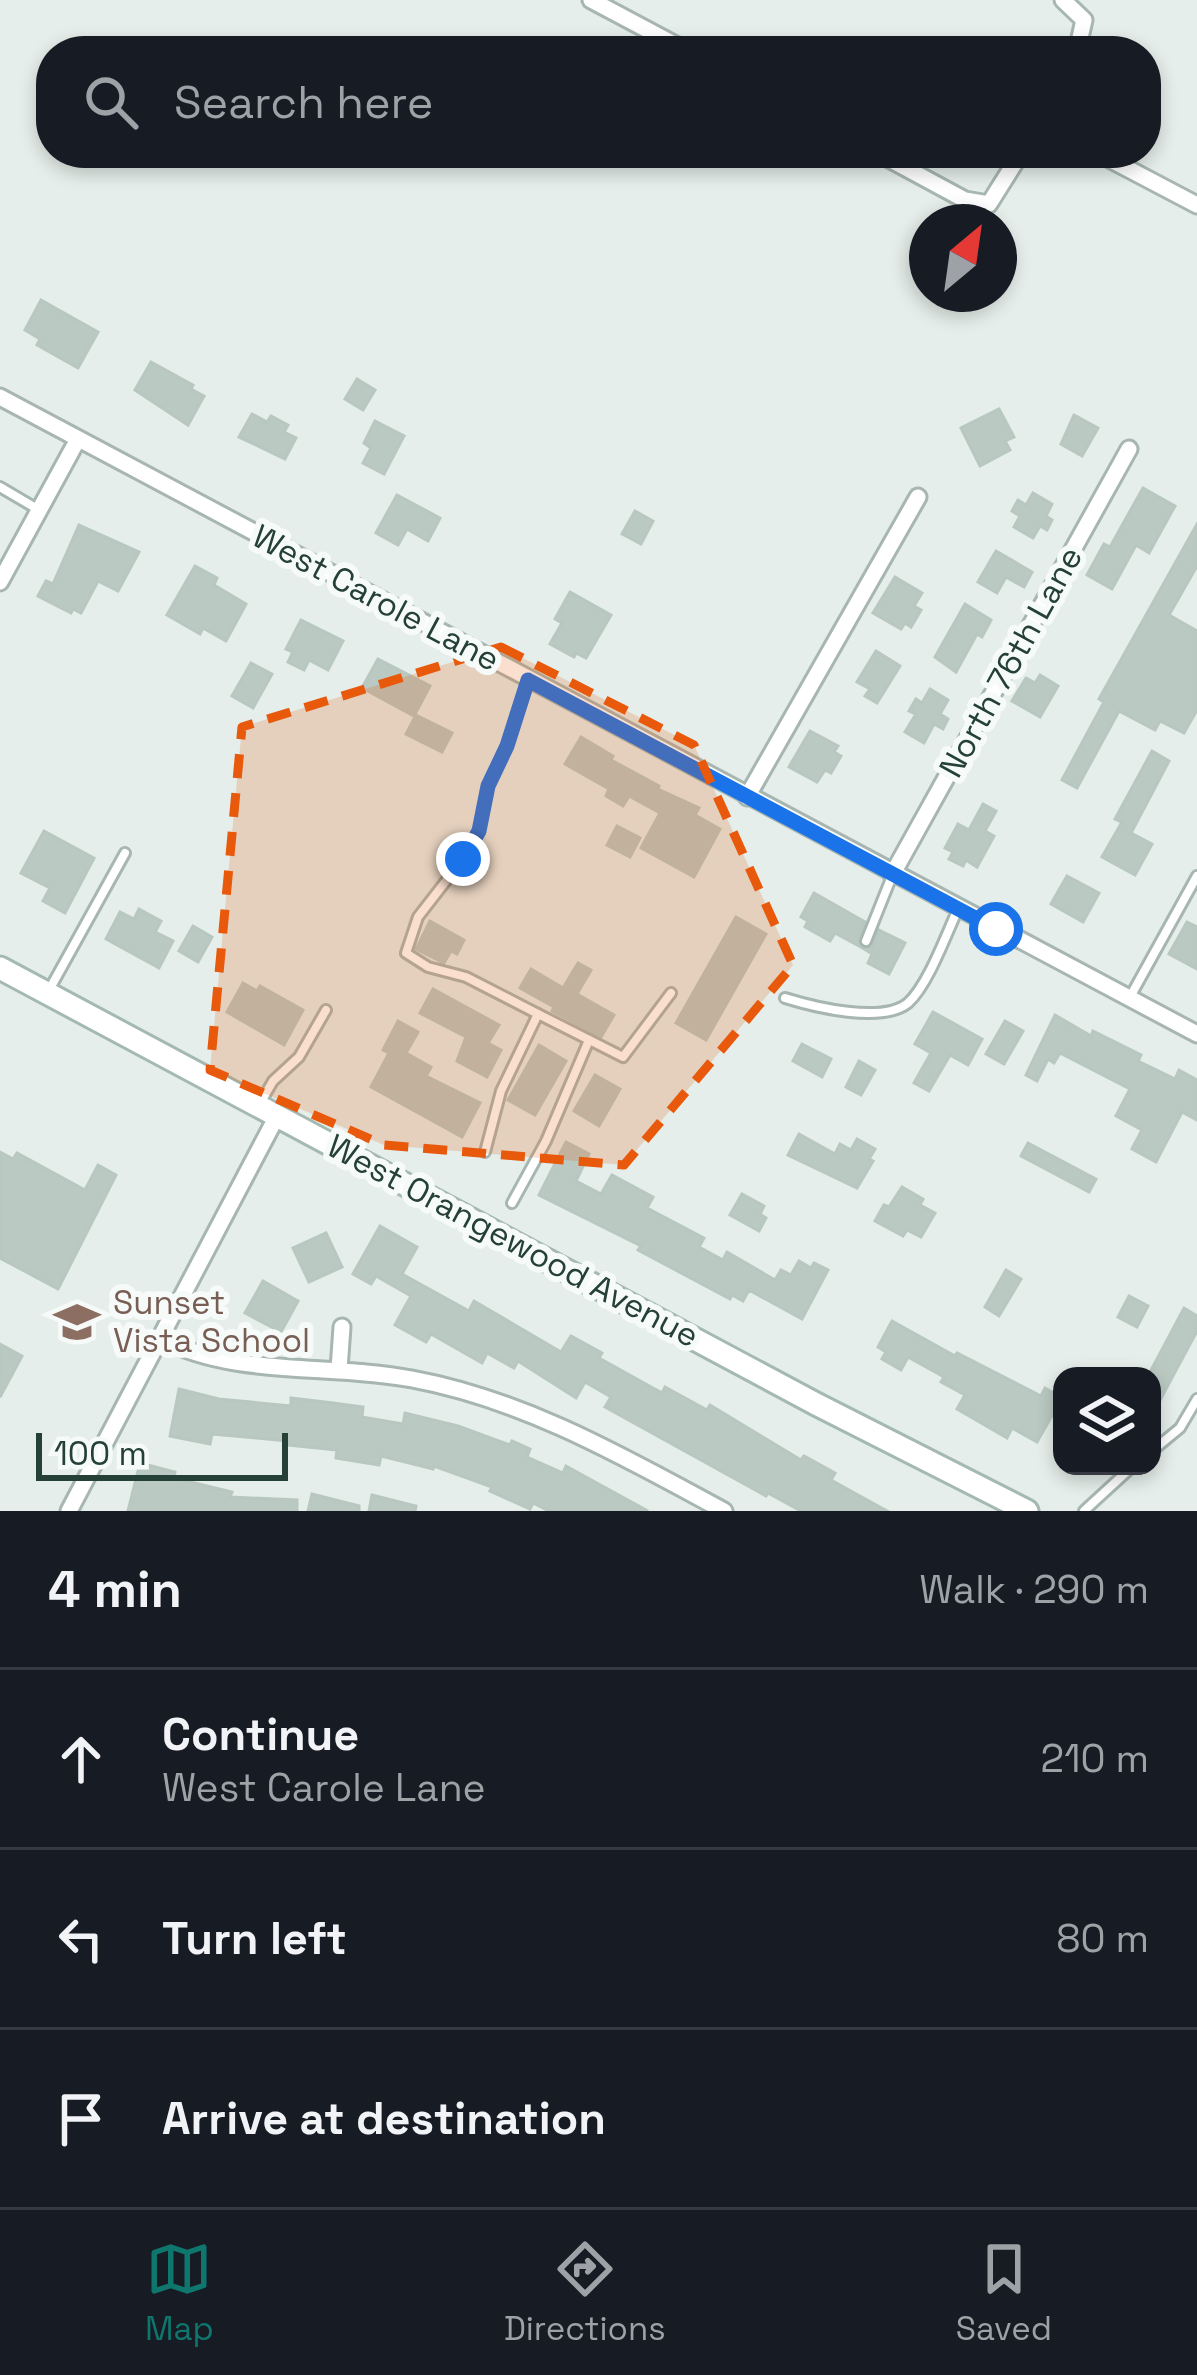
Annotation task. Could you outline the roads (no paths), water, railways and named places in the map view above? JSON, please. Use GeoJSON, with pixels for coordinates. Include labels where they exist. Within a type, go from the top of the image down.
{"type":"FeatureCollection","features":[{"type":"Feature","properties":{"kind":"street"},"geometry":{"type":"LineString","coordinates":[[591,0],[659,36]]}},
{"type":"Feature","properties":{"kind":"street"},"geometry":{"type":"LineString","coordinates":[[1063,0],[1084,20],[1080,36]]}},
{"type":"Feature","properties":{"kind":"street"},"geometry":{"type":"LineString","coordinates":[[906,168],[965,200],[989,204],[1012,168]]}},
{"type":"Feature","properties":{"kind":"street"},"geometry":{"type":"LineString","coordinates":[[1126,168],[1197,206]]}},
{"type":"Feature","properties":{"kind":"street","name":"West Carole Lane"},"geometry":{"type":"LineString","coordinates":[[0,397],[1197,1034]]}},
{"type":"Feature","properties":{"kind":"street"},"geometry":{"type":"LineString","coordinates":[[0,582],[78,439]]}},
{"type":"Feature","properties":{"kind":"street","name":"North 76th Lane"},"geometry":{"type":"LineString","coordinates":[[892,875],[1129,449]]}},
{"type":"Feature","properties":{"kind":"street"},"geometry":{"type":"LineString","coordinates":[[747,797],[918,497]]}},
{"type":"Feature","properties":{"kind":"street","name":"West Orangewood Avenue"},"geometry":{"type":"LineString","coordinates":[[0,968],[796,1393],[1027,1511]]}},
{"type":"Feature","properties":{"kind":"street"},"geometry":{"type":"LineString","coordinates":[[69,1511],[160,1338],[268,1111]]}},
{"type":"Feature","properties":{"kind":"street"},"geometry":{"type":"LineString","coordinates":[[339,1370],[343,1328]]}},
{"type":"Feature","properties":{"kind":"street"},"geometry":{"type":"LineString","coordinates":[[160,1338],[221,1361],[339,1370],[461,1390],[599,1444],[724,1511]]}},
{"type":"Feature","properties":{"kind":"lane"},"geometry":{"type":"LineString","coordinates":[[0,487],[39,510]]}},
{"type":"Feature","properties":{"kind":"lane"},"geometry":{"type":"LineString","coordinates":[[528,680],[507,746],[488,786],[479,831],[418,917],[406,952],[428,967],[466,977],[623,1057],[671,993]]}},
{"type":"Feature","properties":{"kind":"lane"},"geometry":{"type":"LineString","coordinates":[[47,993],[125,853]]}},
{"type":"Feature","properties":{"kind":"lane"},"geometry":{"type":"LineString","coordinates":[[866,941],[892,875]]}},
{"type":"Feature","properties":{"kind":"lane"},"geometry":{"type":"LineString","coordinates":[[1129,999],[1197,876]]}},
{"type":"Feature","properties":{"kind":"lane"},"geometry":{"type":"LineString","coordinates":[[785,998],[825,1010],[902,1007],[920,988],[958,909]]}},
{"type":"Feature","properties":{"kind":"lane"},"geometry":{"type":"LineString","coordinates":[[268,1111],[273,1081],[298,1057],[326,1010]]}},
{"type":"Feature","properties":{"kind":"lane"},"geometry":{"type":"LineString","coordinates":[[485,1152],[502,1091],[538,1014]]}},
{"type":"Feature","properties":{"kind":"lane"},"geometry":{"type":"LineString","coordinates":[[512,1203],[546,1141],[590,1040]]}},
{"type":"Feature","properties":{"kind":"lane"},"geometry":{"type":"LineString","coordinates":[[1161,1444],[1180,1428],[1197,1399]]}},
{"type":"Feature","properties":{"kind":"lane"},"geometry":{"type":"LineString","coordinates":[[1084,1511],[1123,1475]]}},
{"type":"Feature","properties":{"kind":"place","name":"Sunset Vista School"},"geometry":{"type":"Point","coordinates":[77,1322]}}]}
